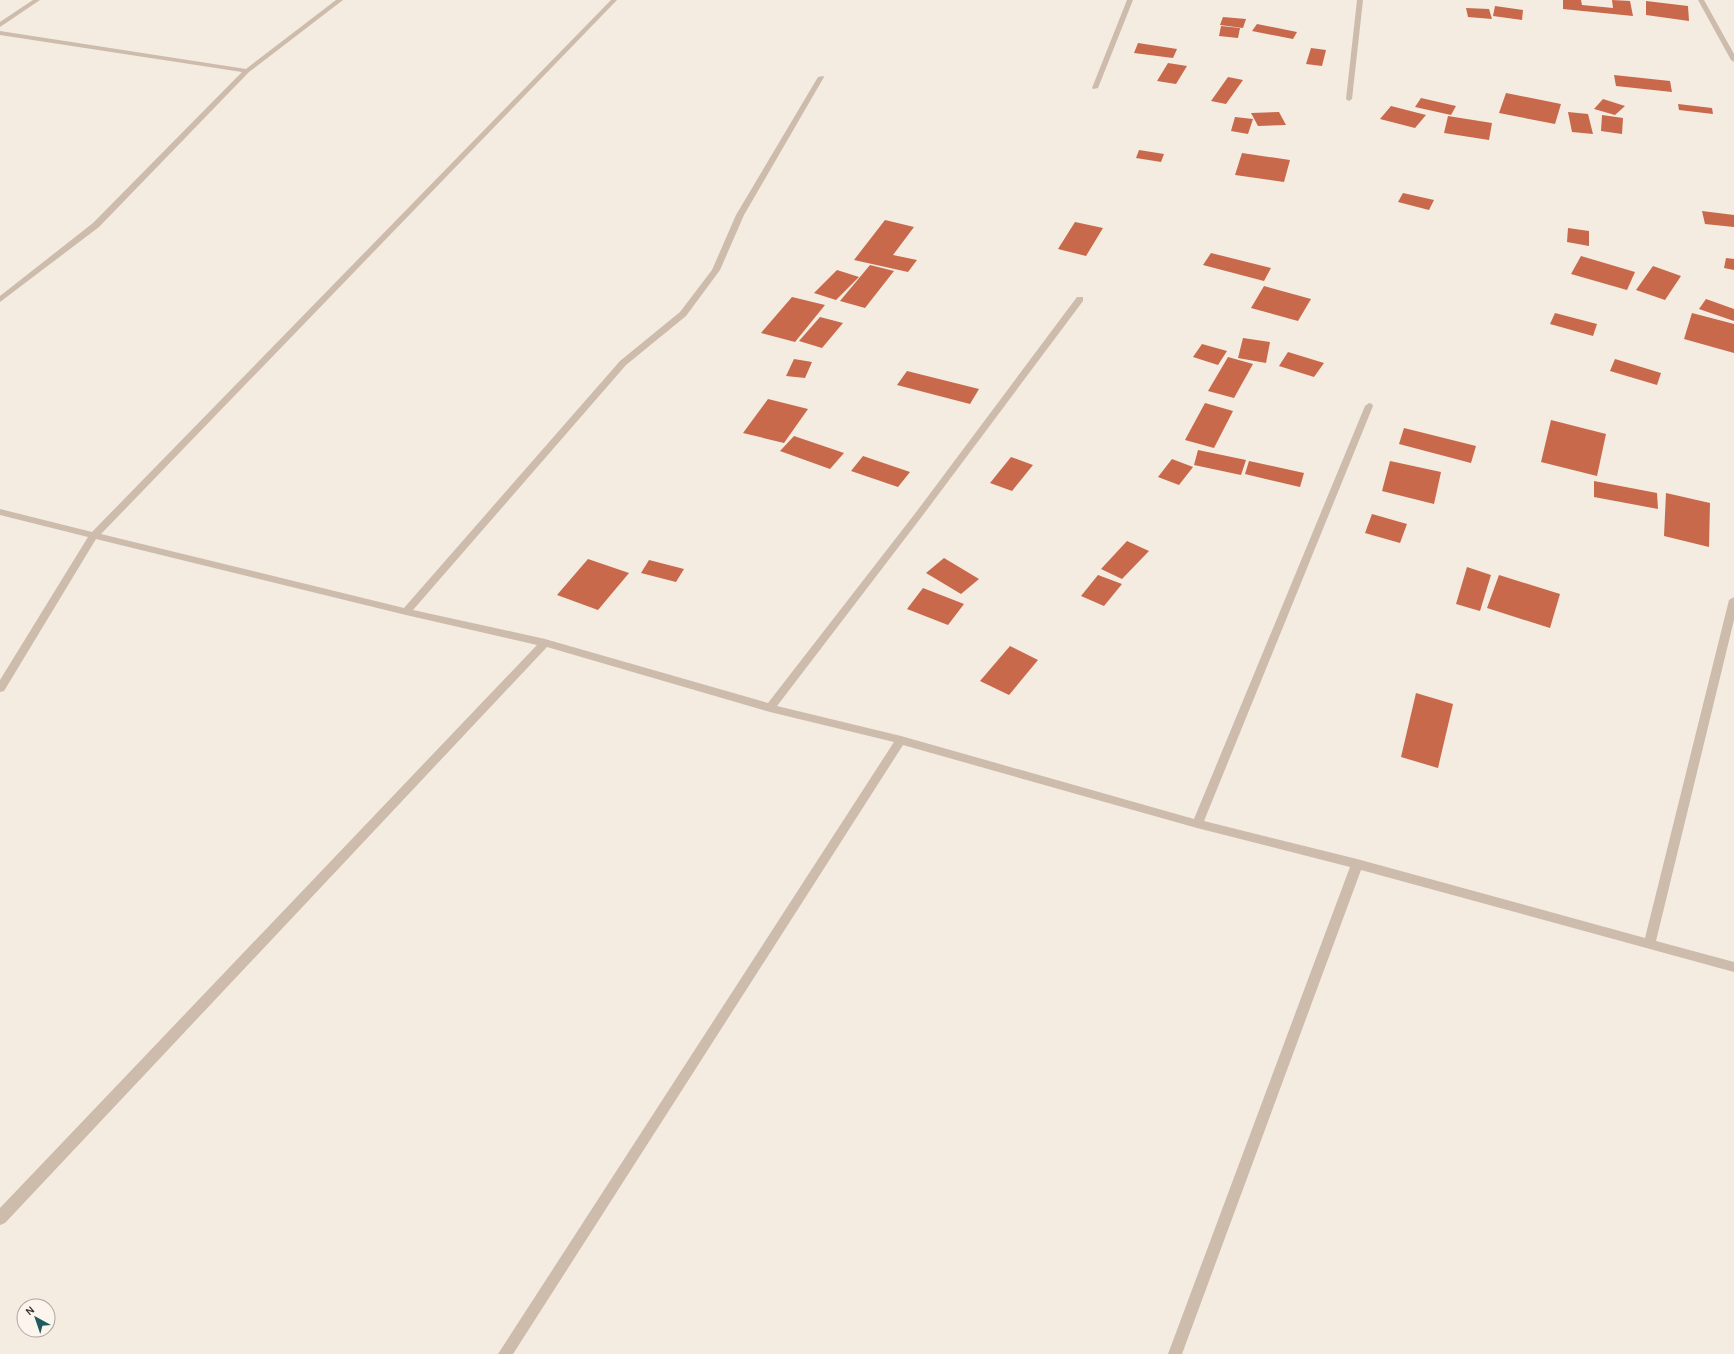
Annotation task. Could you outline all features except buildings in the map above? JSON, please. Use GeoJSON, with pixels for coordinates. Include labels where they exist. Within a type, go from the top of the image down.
{"type":"FeatureCollection","features":[{"type":"Feature","properties":{"kind":"street"},"geometry":{"type":"LineString","coordinates":[[0,25],[37,0]]}},
{"type":"Feature","properties":{"kind":"street"},"geometry":{"type":"LineString","coordinates":[[0,300],[96,225],[247,71],[340,0]]}},
{"type":"Feature","properties":{"kind":"street"},"geometry":{"type":"LineString","coordinates":[[0,688],[94,535],[614,0]]}},
{"type":"Feature","properties":{"kind":"street"},"geometry":{"type":"LineString","coordinates":[[1095,88],[1130,0]]}},
{"type":"Feature","properties":{"kind":"street"},"geometry":{"type":"LineString","coordinates":[[1349,99],[1360,0]]}},
{"type":"Feature","properties":{"kind":"street"},"geometry":{"type":"LineString","coordinates":[[1701,0],[1734,60]]}},
{"type":"Feature","properties":{"kind":"street"},"geometry":{"type":"LineString","coordinates":[[0,33],[247,71]]}},
{"type":"Feature","properties":{"kind":"street"},"geometry":{"type":"LineString","coordinates":[[406,612],[624,363],[683,314],[716,270],[740,215],[821,77]]}},
{"type":"Feature","properties":{"kind":"street"},"geometry":{"type":"LineString","coordinates":[[770,708],[925,507],[1080,299]]}},
{"type":"Feature","properties":{"kind":"street"},"geometry":{"type":"LineString","coordinates":[[1197,824],[1369,406]]}},
{"type":"Feature","properties":{"kind":"street"},"geometry":{"type":"LineString","coordinates":[[0,512],[406,612],[545,643],[770,708],[901,740],[1197,824],[1357,864],[1734,967]]}},
{"type":"Feature","properties":{"kind":"street"},"geometry":{"type":"LineString","coordinates":[[1649,944],[1734,600]]}},
{"type":"Feature","properties":{"kind":"street"},"geometry":{"type":"LineString","coordinates":[[0,1218],[545,643]]}},
{"type":"Feature","properties":{"kind":"street"},"geometry":{"type":"LineString","coordinates":[[505,1354],[901,740]]}},
{"type":"Feature","properties":{"kind":"street"},"geometry":{"type":"LineString","coordinates":[[1175,1354],[1357,864]]}}]}
